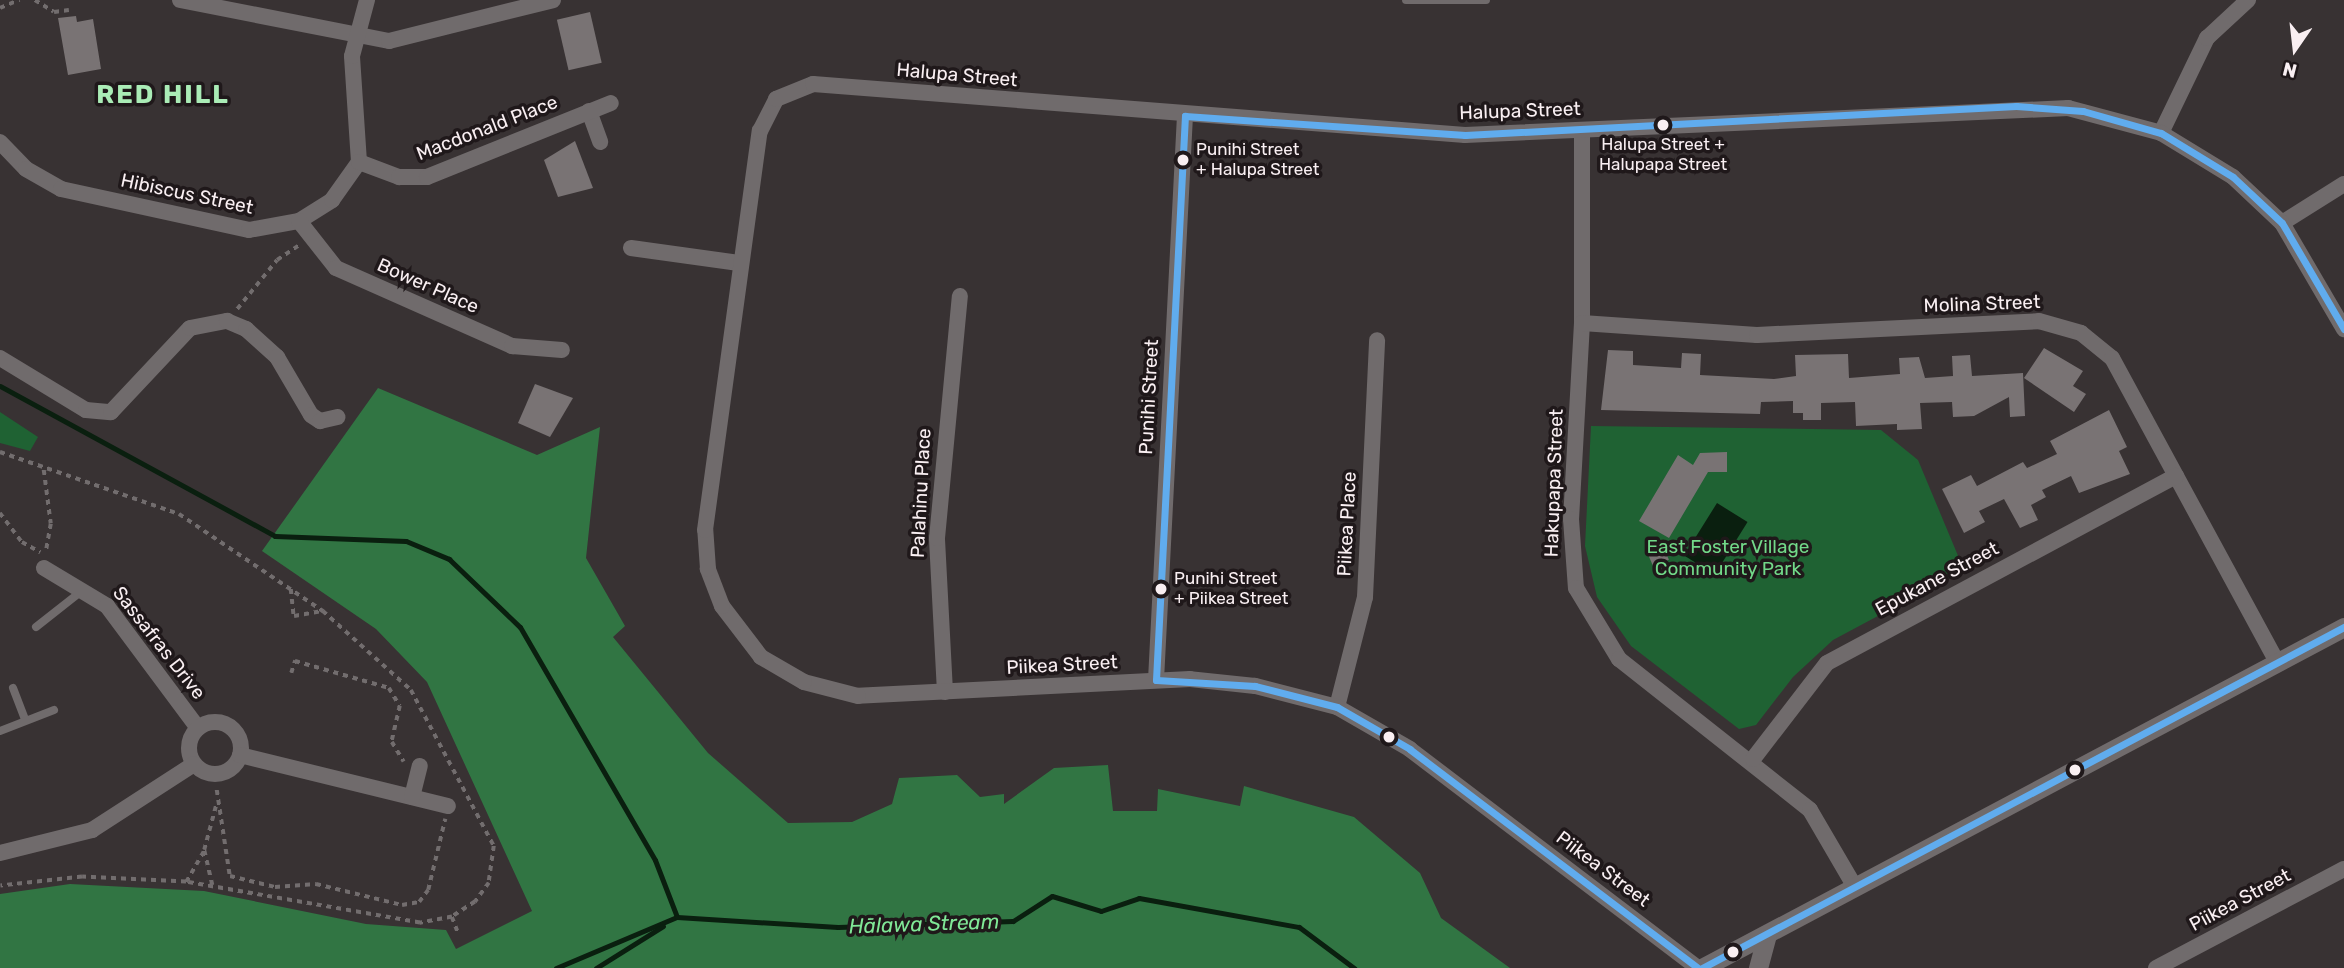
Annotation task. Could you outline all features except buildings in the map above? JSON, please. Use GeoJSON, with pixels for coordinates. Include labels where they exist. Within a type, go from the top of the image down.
{"type":"FeatureCollection","features":[{"type":"Feature","properties":{"kind":"street"},"geometry":{"type":"LineString","coordinates":[[180,0],[389,41],[553,0]]}},
{"type":"Feature","properties":{"kind":"street"},"geometry":{"type":"LineString","coordinates":[[359,162],[352,56],[367,0]]}},
{"type":"Feature","properties":{"kind":"street"},"geometry":{"type":"LineString","coordinates":[[2161,133],[2207,38],[2248,0]]}},
{"type":"Feature","properties":{"kind":"street","name":"Halupa Street"},"geometry":{"type":"LineString","coordinates":[[739,262],[765,114],[800,85],[1380,132],[1582,130],[2044,106],[2161,133],[2213,162],[2282,223],[2344,330]]}},
{"type":"Feature","properties":{"kind":"street","name":"Macdonald Place"},"geometry":{"type":"LineString","coordinates":[[359,162],[399,177],[426,177],[611,103]]}},
{"type":"Feature","properties":{"kind":"street","name":"Macdonald Place"},"geometry":{"type":"LineString","coordinates":[[589,111],[600,142]]}},
{"type":"Feature","properties":{"kind":"street","name":"Punihi Street"},"geometry":{"type":"LineString","coordinates":[[1156,680],[1185,116]]}},
{"type":"Feature","properties":{"kind":"street","name":"Hakupapa Street"},"geometry":{"type":"LineString","coordinates":[[1582,130],[1582,323],[1570,519],[1576,589],[1619,659],[1753,759],[1810,810],[1855,887]]}},
{"type":"Feature","properties":{"kind":"street","name":"Hibiscus Street"},"geometry":{"type":"LineString","coordinates":[[0,142],[26,169],[61,189],[249,230],[299,221],[332,200],[359,162]]}},
{"type":"Feature","properties":{"kind":"street"},"geometry":{"type":"LineString","coordinates":[[2282,223],[2344,184]]}},
{"type":"Feature","properties":{"kind":"street","name":"Bower Place"},"geometry":{"type":"LineString","coordinates":[[299,221],[310,239],[336,268],[512,346],[562,350]]}},
{"type":"Feature","properties":{"kind":"street"},"geometry":{"type":"LineString","coordinates":[[631,248],[739,262]]}},
{"type":"Feature","properties":{"kind":"street","name":"Piikea Street"},"geometry":{"type":"LineString","coordinates":[[739,262],[705,530],[708,569],[722,607],[761,657],[804,682],[858,696],[1156,680],[1255,686],[1337,707],[1410,749],[1700,968]]}},
{"type":"Feature","properties":{"kind":"street","name":"Palahinu Place"},"geometry":{"type":"LineString","coordinates":[[945,692],[937,538],[960,296]]}},
{"type":"Feature","properties":{"kind":"street"},"geometry":{"type":"LineString","coordinates":[[0,358],[86,410],[111,412],[190,328],[227,321],[246,329],[277,357],[311,415],[320,421],[338,417]]}},
{"type":"Feature","properties":{"kind":"street","name":"Molina Street"},"geometry":{"type":"LineString","coordinates":[[1582,323],[1757,335],[2062,325],[2112,358],[2277,662]]}},
{"type":"Feature","properties":{"kind":"street","name":"Piikea Place"},"geometry":{"type":"LineString","coordinates":[[1337,707],[1365,597],[1377,340]]}},
{"type":"Feature","properties":{"kind":"street","name":"Epukane Street"},"geometry":{"type":"LineString","coordinates":[[1753,759],[1827,663],[2176,476]]}},
{"type":"Feature","properties":{"kind":"street","name":"Sassafras Drive"},"geometry":{"type":"LineString","coordinates":[[46,560],[107,606],[198,728]]}},
{"type":"Feature","properties":{"kind":"street"},"geometry":{"type":"LineString","coordinates":[[1700,968],[2344,627]]}},
{"type":"Feature","properties":{"kind":"street","name":"Sassafras Drive"},"geometry":{"type":"LineString","coordinates":[[194,764],[189,749],[198,728],[213,722],[229,726],[239,738],[240,755]]}},
{"type":"Feature","properties":{"kind":"street"},"geometry":{"type":"LineString","coordinates":[[0,853],[92,830],[194,764],[216,774],[231,768],[240,755],[448,806]]}},
{"type":"Feature","properties":{"kind":"street"},"geometry":{"type":"LineString","coordinates":[[412,797],[420,766]]}},
{"type":"Feature","properties":{"kind":"street","name":"Piikea Street"},"geometry":{"type":"LineString","coordinates":[[2157,968],[2344,869]]}},
{"type":"Feature","properties":{"kind":"street"},"geometry":{"type":"LineString","coordinates":[[1758,968],[1767,934]]}},
{"type":"Feature","properties":{"kind":"lane"},"geometry":{"type":"LineString","coordinates":[[1406,0],[1486,0]]}},
{"type":"Feature","properties":{"kind":"lane","name":"Sassafras Drive"},"geometry":{"type":"LineString","coordinates":[[36,627],[83,589]]}},
{"type":"Feature","properties":{"kind":"lane"},"geometry":{"type":"LineString","coordinates":[[13,688],[25,720]]}},
{"type":"Feature","properties":{"kind":"lane"},"geometry":{"type":"LineString","coordinates":[[0,731],[54,710]]}},
{"type":"Feature","properties":{"kind":"path"},"geometry":{"type":"LineString","coordinates":[[0,8],[19,0]]}},
{"type":"Feature","properties":{"kind":"path"},"geometry":{"type":"LineString","coordinates":[[35,0],[54,12],[69,10]]}},
{"type":"Feature","properties":{"kind":"path"},"geometry":{"type":"LineString","coordinates":[[233,313],[277,260],[310,239]]}},
{"type":"Feature","properties":{"kind":"path"},"geometry":{"type":"LineString","coordinates":[[0,452],[44,470],[140,496],[179,514],[323,611],[411,690],[494,846],[489,883],[452,917],[396,920],[186,882],[82,877],[0,886]]}},
{"type":"Feature","properties":{"kind":"path"},"geometry":{"type":"LineString","coordinates":[[0,513],[22,542],[46,560],[51,524],[44,470]]}},
{"type":"Feature","properties":{"kind":"path"},"geometry":{"type":"LineString","coordinates":[[291,589],[293,616],[323,611]]}},
{"type":"Feature","properties":{"kind":"path"},"geometry":{"type":"LineString","coordinates":[[291,673],[295,661],[389,688],[400,706],[393,748],[404,762],[420,766]]}},
{"type":"Feature","properties":{"kind":"path"},"geometry":{"type":"LineString","coordinates":[[217,790],[230,876],[275,887],[316,884],[405,905],[419,902],[428,890],[448,806]]}},
{"type":"Feature","properties":{"kind":"path"},"geometry":{"type":"LineString","coordinates":[[186,882],[204,850],[217,803]]}},
{"type":"Feature","properties":{"kind":"path"},"geometry":{"type":"LineString","coordinates":[[204,850],[212,885]]}},
{"type":"Feature","properties":{"kind":"path"},"geometry":{"type":"LineString","coordinates":[[452,917],[459,934]]}},
{"type":"Feature","properties":{"kind":"green space"},"geometry":{"type":"Polygon","coordinates":[[[378,388],[537,455],[600,427],[586,558],[625,626],[613,637],[708,753],[788,823],[852,822],[892,804],[899,778],[957,775],[980,797],[1004,794],[1004,804],[1054,768],[1108,765],[1113,811],[1157,811],[1158,789],[1240,806],[1244,786],[1354,817],[1420,873],[1441,918],[1510,968],[0,968],[0,894],[70,884],[204,891],[366,924],[446,930],[456,949],[532,911],[427,682],[376,629],[262,551],[378,388]]]}},
{"type":"Feature","properties":{"kind":"green space"},"geometry":{"type":"Polygon","coordinates":[[[0,412],[38,437],[30,451],[0,443],[0,412]]]}},
{"type":"Feature","properties":{"kind":"green space","name":"East Foster Village Community Park"},"geometry":{"type":"Polygon","coordinates":[[[1591,426],[1881,430],[1918,460],[1964,570],[1833,640],[1793,677],[1756,725],[1739,729],[1631,646],[1597,597],[1585,546],[1591,426]]]}},
{"type":"Feature","properties":{"kind":"shaded area"},"geometry":{"type":"Polygon","coordinates":[[[1717,503],[1748,522],[1715,575],[1684,556],[1717,503]]]}},
{"type":"Feature","properties":{"kind":"waterway"},"geometry":{"type":"LineString","coordinates":[[0,386],[275,536],[406,541],[449,559],[520,627],[655,860],[677,917]]}},
{"type":"Feature","properties":{"kind":"waterway","name":"Hālawa Stream"},"geometry":{"type":"LineString","coordinates":[[556,968],[677,917],[838,927],[1013,921],[1052,896],[1101,911],[1139,898],[1299,927],[1354,968]]}},
{"type":"Feature","properties":{"kind":"waterway"},"geometry":{"type":"LineString","coordinates":[[596,968],[663,926]]}},
{"type":"Feature","properties":{"kind":"transit line"},"geometry":{"type":"LineString","coordinates":[[1698,968],[1410,749],[1337,707],[1255,686],[1156,680],[1185,116],[1465,135],[2016,106],[2083,111],[2161,133],[2233,177],[2282,223],[2344,329]]}},
{"type":"Feature","properties":{"kind":"transit line"},"geometry":{"type":"LineString","coordinates":[[1702,968],[2344,627]]}},
{"type":"Feature","properties":{"kind":"place","name":"Halupa Street + Halupapa Street"},"geometry":{"type":"Point","coordinates":[1663,125]}},
{"type":"Feature","properties":{"kind":"place","name":"Punihi Street + Halupa Street"},"geometry":{"type":"Point","coordinates":[1183,160]}},
{"type":"Feature","properties":{"kind":"place","name":"Punihi Street + Piikea Street"},"geometry":{"type":"Point","coordinates":[1161,589]}},
{"type":"Feature","properties":{"kind":"district","name":"RED HILL"},"geometry":{"type":"Point","coordinates":[163,95]}}]}
